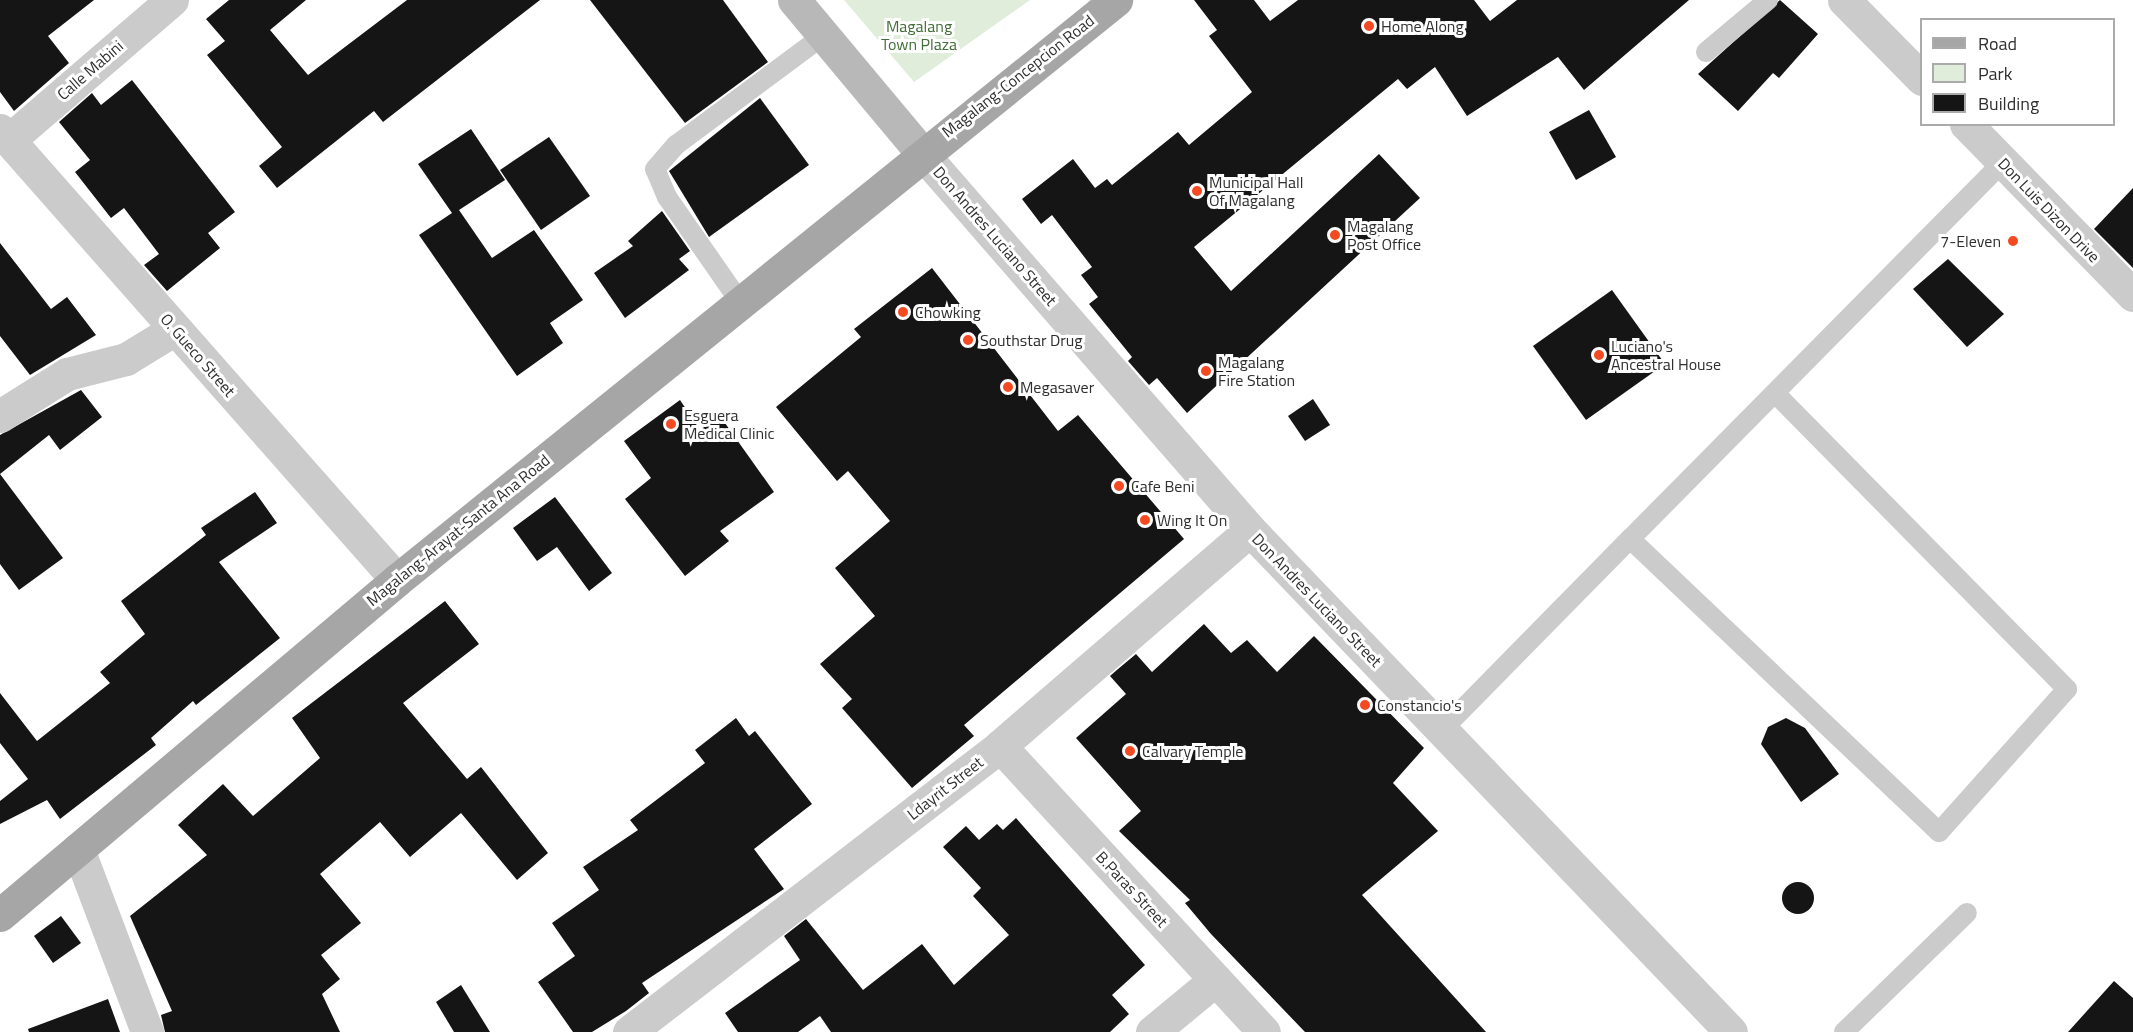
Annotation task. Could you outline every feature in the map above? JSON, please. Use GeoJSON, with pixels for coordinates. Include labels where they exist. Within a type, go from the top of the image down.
{"type":"FeatureCollection","features":[{"type":"Feature","properties":{"kind":"main road"},"geometry":{"type":"LineString","coordinates":[[794,0],[921,152]]}},
{"type":"Feature","properties":{"kind":"main road","name":"Magalang-Concepcion Road"},"geometry":{"type":"LineString","coordinates":[[921,152],[1116,0]]}},
{"type":"Feature","properties":{"kind":"main road","name":"Magalang-Arayat-Santa Ana Road"},"geometry":{"type":"LineString","coordinates":[[2,908],[78,849],[397,580],[921,152]]}},
{"type":"Feature","properties":{"kind":"street","name":"Calle Mabini"},"geometry":{"type":"LineString","coordinates":[[4,135],[172,0]]}},
{"type":"Feature","properties":{"kind":"street"},"geometry":{"type":"LineString","coordinates":[[1844,0],[1920,77]]}},
{"type":"Feature","properties":{"kind":"street","name":"Don Luis Dizon Drive"},"geometry":{"type":"LineString","coordinates":[[1968,126],[2133,295]]}},
{"type":"Feature","properties":{"kind":"street","name":"O. Gueco Street"},"geometry":{"type":"LineString","coordinates":[[4,135],[397,580]]}},
{"type":"Feature","properties":{"kind":"street","name":"Don Andres Luciano Street"},"geometry":{"type":"LineString","coordinates":[[921,152],[1250,530],[1731,1032]]}},
{"type":"Feature","properties":{"kind":"street"},"geometry":{"type":"LineString","coordinates":[[0,416],[67,374],[126,359],[175,329]]}},
{"type":"Feature","properties":{"kind":"street","name":"Ldayrit Street"},"geometry":{"type":"LineString","coordinates":[[629,1032],[1000,746],[1250,530]]}},
{"type":"Feature","properties":{"kind":"street","name":"B.Paras Street"},"geometry":{"type":"LineString","coordinates":[[1000,746],[1264,1032]]}},
{"type":"Feature","properties":{"kind":"street"},"geometry":{"type":"LineString","coordinates":[[78,849],[147,1032]]}},
{"type":"Feature","properties":{"kind":"street"},"geometry":{"type":"LineString","coordinates":[[1152,1032],[1215,980]]}},
{"type":"Feature","properties":{"kind":"lane"},"geometry":{"type":"LineString","coordinates":[[1706,52],[1768,0]]}},
{"type":"Feature","properties":{"kind":"lane"},"geometry":{"type":"LineString","coordinates":[[740,302],[668,197],[655,169],[676,145],[824,35]]}},
{"type":"Feature","properties":{"kind":"lane"},"geometry":{"type":"LineString","coordinates":[[1441,731],[2003,162]]}},
{"type":"Feature","properties":{"kind":"lane"},"geometry":{"type":"LineString","coordinates":[[1630,539],[1939,832],[2067,689],[1775,393]]}},
{"type":"Feature","properties":{"kind":"lane"},"geometry":{"type":"LineString","coordinates":[[1844,1032],[1967,913]]}},
{"type":"Feature","properties":{"kind":"green space","name":"Magalang Town Plaza"},"geometry":{"type":"Polygon","coordinates":[[[844,0],[1030,0],[914,82],[844,0]]]}},
{"type":"Feature","properties":{"kind":"building"},"geometry":{"type":"Polygon","coordinates":[[[0,0],[94,0],[48,36],[69,63],[14,111],[0,92],[0,0]]]}},
{"type":"Feature","properties":{"kind":"building"},"geometry":{"type":"Polygon","coordinates":[[[229,0],[306,0],[270,30],[308,75],[407,0],[540,0],[383,122],[374,111],[277,188],[259,166],[282,147],[207,55],[225,41],[206,19],[229,0]]]}},
{"type":"Feature","properties":{"kind":"building"},"geometry":{"type":"Polygon","coordinates":[[[590,0],[723,0],[768,62],[685,123],[590,0]]]}},
{"type":"Feature","properties":{"kind":"building"},"geometry":{"type":"Polygon","coordinates":[[[1194,0],[1254,0],[1270,21],[1298,0],[1474,0],[1490,21],[1517,0],[1689,0],[1584,90],[1558,57],[1467,116],[1435,67],[1407,89],[1398,79],[1194,247],[1231,291],[1379,154],[1420,198],[1187,413],[1157,378],[1149,385],[1128,361],[1132,357],[1089,304],[1098,297],[1081,275],[1092,267],[1052,215],[1041,224],[1022,199],[1073,159],[1095,188],[1107,179],[1112,185],[1178,132],[1189,145],[1252,92],[1209,36],[1217,30],[1194,0]]]}},
{"type":"Feature","properties":{"kind":"building"},"geometry":{"type":"Polygon","coordinates":[[[1780,0],[1818,34],[1779,78],[1773,73],[1738,111],[1698,74],[1780,0]]]}},
{"type":"Feature","properties":{"kind":"building"},"geometry":{"type":"Polygon","coordinates":[[[132,80],[235,212],[208,233],[220,248],[167,291],[144,265],[159,254],[124,208],[111,218],[75,172],[90,160],[59,122],[92,93],[101,105],[132,80]]]}},
{"type":"Feature","properties":{"kind":"building"},"geometry":{"type":"Polygon","coordinates":[[[760,98],[809,165],[709,237],[669,171],[760,98]]]}},
{"type":"Feature","properties":{"kind":"building"},"geometry":{"type":"Polygon","coordinates":[[[1589,110],[1616,157],[1576,180],[1549,132],[1589,110]]]}},
{"type":"Feature","properties":{"kind":"building"},"geometry":{"type":"Polygon","coordinates":[[[471,129],[505,180],[459,210],[492,258],[534,230],[583,300],[550,323],[563,343],[517,376],[419,235],[452,213],[418,164],[471,129]]]}},
{"type":"Feature","properties":{"kind":"building"},"geometry":{"type":"Polygon","coordinates":[[[549,137],[590,196],[541,230],[500,170],[549,137]]]}},
{"type":"Feature","properties":{"kind":"building"},"geometry":{"type":"Polygon","coordinates":[[[2133,188],[2133,268],[2094,229],[2133,188]]]}},
{"type":"Feature","properties":{"kind":"building"},"geometry":{"type":"Polygon","coordinates":[[[662,211],[690,251],[679,259],[689,270],[625,318],[594,273],[633,246],[628,241],[662,211]]]}},
{"type":"Feature","properties":{"kind":"building"},"geometry":{"type":"Polygon","coordinates":[[[0,243],[51,309],[67,297],[96,335],[30,375],[0,336],[0,243]]]}},
{"type":"Feature","properties":{"kind":"building"},"geometry":{"type":"Polygon","coordinates":[[[1948,259],[2004,314],[1967,347],[1913,289],[1948,259]]]}},
{"type":"Feature","properties":{"kind":"building"},"geometry":{"type":"Polygon","coordinates":[[[932,268],[1058,431],[1078,415],[1184,539],[964,725],[974,736],[912,788],[842,708],[852,699],[820,664],[875,616],[835,568],[890,521],[848,471],[837,481],[776,407],[861,337],[854,329],[932,268]]]}},
{"type":"Feature","properties":{"kind":"building","name":"Luciano's Ancestral House"},"geometry":{"type":"Polygon","coordinates":[[[1612,290],[1665,364],[1586,420],[1533,346],[1612,290]]]}},
{"type":"Feature","properties":{"kind":"building"},"geometry":{"type":"Polygon","coordinates":[[[81,390],[102,417],[60,450],[49,435],[0,474],[0,435],[81,390]]]}},
{"type":"Feature","properties":{"kind":"building"},"geometry":{"type":"Polygon","coordinates":[[[1313,399],[1330,425],[1305,441],[1288,416],[1313,399]]]}},
{"type":"Feature","properties":{"kind":"building"},"geometry":{"type":"Polygon","coordinates":[[[680,400],[700,430],[720,416],[774,492],[720,531],[729,541],[685,576],[625,499],[651,478],[624,441],[680,400]]]}},
{"type":"Feature","properties":{"kind":"building"},"geometry":{"type":"Polygon","coordinates":[[[0,474],[63,558],[19,590],[0,564],[0,474]]]}},
{"type":"Feature","properties":{"kind":"building"},"geometry":{"type":"Polygon","coordinates":[[[255,492],[277,523],[219,562],[280,638],[196,705],[193,701],[151,738],[156,745],[60,819],[47,800],[0,824],[0,801],[28,779],[0,743],[0,693],[37,741],[110,683],[100,672],[145,634],[121,601],[206,535],[201,528],[255,492]]]}},
{"type":"Feature","properties":{"kind":"building"},"geometry":{"type":"Polygon","coordinates":[[[555,497],[612,573],[589,591],[557,547],[537,561],[513,528],[555,497]]]}},
{"type":"Feature","properties":{"kind":"building"},"geometry":{"type":"Polygon","coordinates":[[[445,601],[479,644],[403,703],[467,779],[481,767],[548,853],[517,880],[461,813],[410,857],[380,822],[320,874],[361,923],[321,955],[340,979],[322,994],[340,1032],[165,1032],[161,1015],[172,1011],[130,916],[207,855],[178,825],[223,784],[253,816],[320,758],[292,718],[445,601]]]}},
{"type":"Feature","properties":{"kind":"building"},"geometry":{"type":"Polygon","coordinates":[[[1204,624],[1231,653],[1247,640],[1277,672],[1314,636],[1424,748],[1393,783],[1438,831],[1362,895],[1486,1032],[1305,1032],[1211,934],[1185,903],[1190,900],[1119,831],[1141,811],[1076,738],[1126,694],[1110,676],[1136,654],[1152,672],[1204,624]]]}},
{"type":"Feature","properties":{"kind":"building"},"geometry":{"type":"Polygon","coordinates":[[[736,718],[749,736],[755,731],[812,804],[754,849],[784,889],[642,983],[649,993],[626,1011],[592,1032],[573,1032],[538,982],[575,956],[552,923],[599,890],[583,867],[638,830],[630,820],[705,763],[695,750],[736,718]]]}},
{"type":"Feature","properties":{"kind":"building"},"geometry":{"type":"Polygon","coordinates":[[[1786,718],[1805,728],[1839,774],[1801,802],[1761,744],[1768,727],[1786,718]]]}},
{"type":"Feature","properties":{"kind":"building"},"geometry":{"type":"Polygon","coordinates":[[[1016,818],[1145,965],[1112,995],[1129,1014],[1110,1032],[831,1032],[820,1016],[798,1032],[738,1032],[725,1013],[800,960],[784,936],[806,919],[863,990],[922,944],[954,985],[1009,935],[973,896],[981,888],[943,847],[966,826],[979,840],[997,824],[1003,830],[1016,818]]]}},
{"type":"Feature","properties":{"kind":"building"},"geometry":{"type":"Polygon","coordinates":[[[1798,882],[1809,887],[1814,898],[1809,909],[1798,914],[1787,909],[1782,898],[1787,887],[1798,882]]]}},
{"type":"Feature","properties":{"kind":"building"},"geometry":{"type":"Polygon","coordinates":[[[61,916],[81,943],[53,963],[34,936],[61,916]]]}},
{"type":"Feature","properties":{"kind":"building"},"geometry":{"type":"Polygon","coordinates":[[[2114,981],[2133,998],[2133,1032],[2068,1032],[2114,981]]]}},
{"type":"Feature","properties":{"kind":"building"},"geometry":{"type":"Polygon","coordinates":[[[461,985],[490,1032],[454,1032],[436,1002],[461,985]]]}},
{"type":"Feature","properties":{"kind":"building"},"geometry":{"type":"Polygon","coordinates":[[[108,999],[120,1032],[29,1032],[28,1029],[108,999]]]}},
{"type":"Feature","properties":{"kind":"place","name":"Home Along"},"geometry":{"type":"Point","coordinates":[1369,26]}},
{"type":"Feature","properties":{"kind":"place","name":"Municipal Hall Of Magalang"},"geometry":{"type":"Point","coordinates":[1197,191]}},
{"type":"Feature","properties":{"kind":"place","name":"Magalang Post Office"},"geometry":{"type":"Point","coordinates":[1335,235]}},
{"type":"Feature","properties":{"kind":"place","name":"7-Eleven"},"geometry":{"type":"Point","coordinates":[2013,241]}},
{"type":"Feature","properties":{"kind":"place","name":"Chowking"},"geometry":{"type":"Point","coordinates":[903,312]}},
{"type":"Feature","properties":{"kind":"place","name":"Southstar Drug"},"geometry":{"type":"Point","coordinates":[968,340]}},
{"type":"Feature","properties":{"kind":"place","name":"Luciano's Ancestral House"},"geometry":{"type":"Point","coordinates":[1599,355]}},
{"type":"Feature","properties":{"kind":"place","name":"Magalang Fire Station"},"geometry":{"type":"Point","coordinates":[1206,371]}},
{"type":"Feature","properties":{"kind":"place","name":"Megasaver"},"geometry":{"type":"Point","coordinates":[1008,387]}},
{"type":"Feature","properties":{"kind":"place","name":"Esguera Medical Clinic"},"geometry":{"type":"Point","coordinates":[671,424]}},
{"type":"Feature","properties":{"kind":"place","name":"Cafe Beni"},"geometry":{"type":"Point","coordinates":[1119,486]}},
{"type":"Feature","properties":{"kind":"place","name":"Wing It On"},"geometry":{"type":"Point","coordinates":[1145,520]}},
{"type":"Feature","properties":{"kind":"place","name":"Constancio's"},"geometry":{"type":"Point","coordinates":[1365,705]}},
{"type":"Feature","properties":{"kind":"place","name":"Calvary Temple"},"geometry":{"type":"Point","coordinates":[1130,751]}}]}
